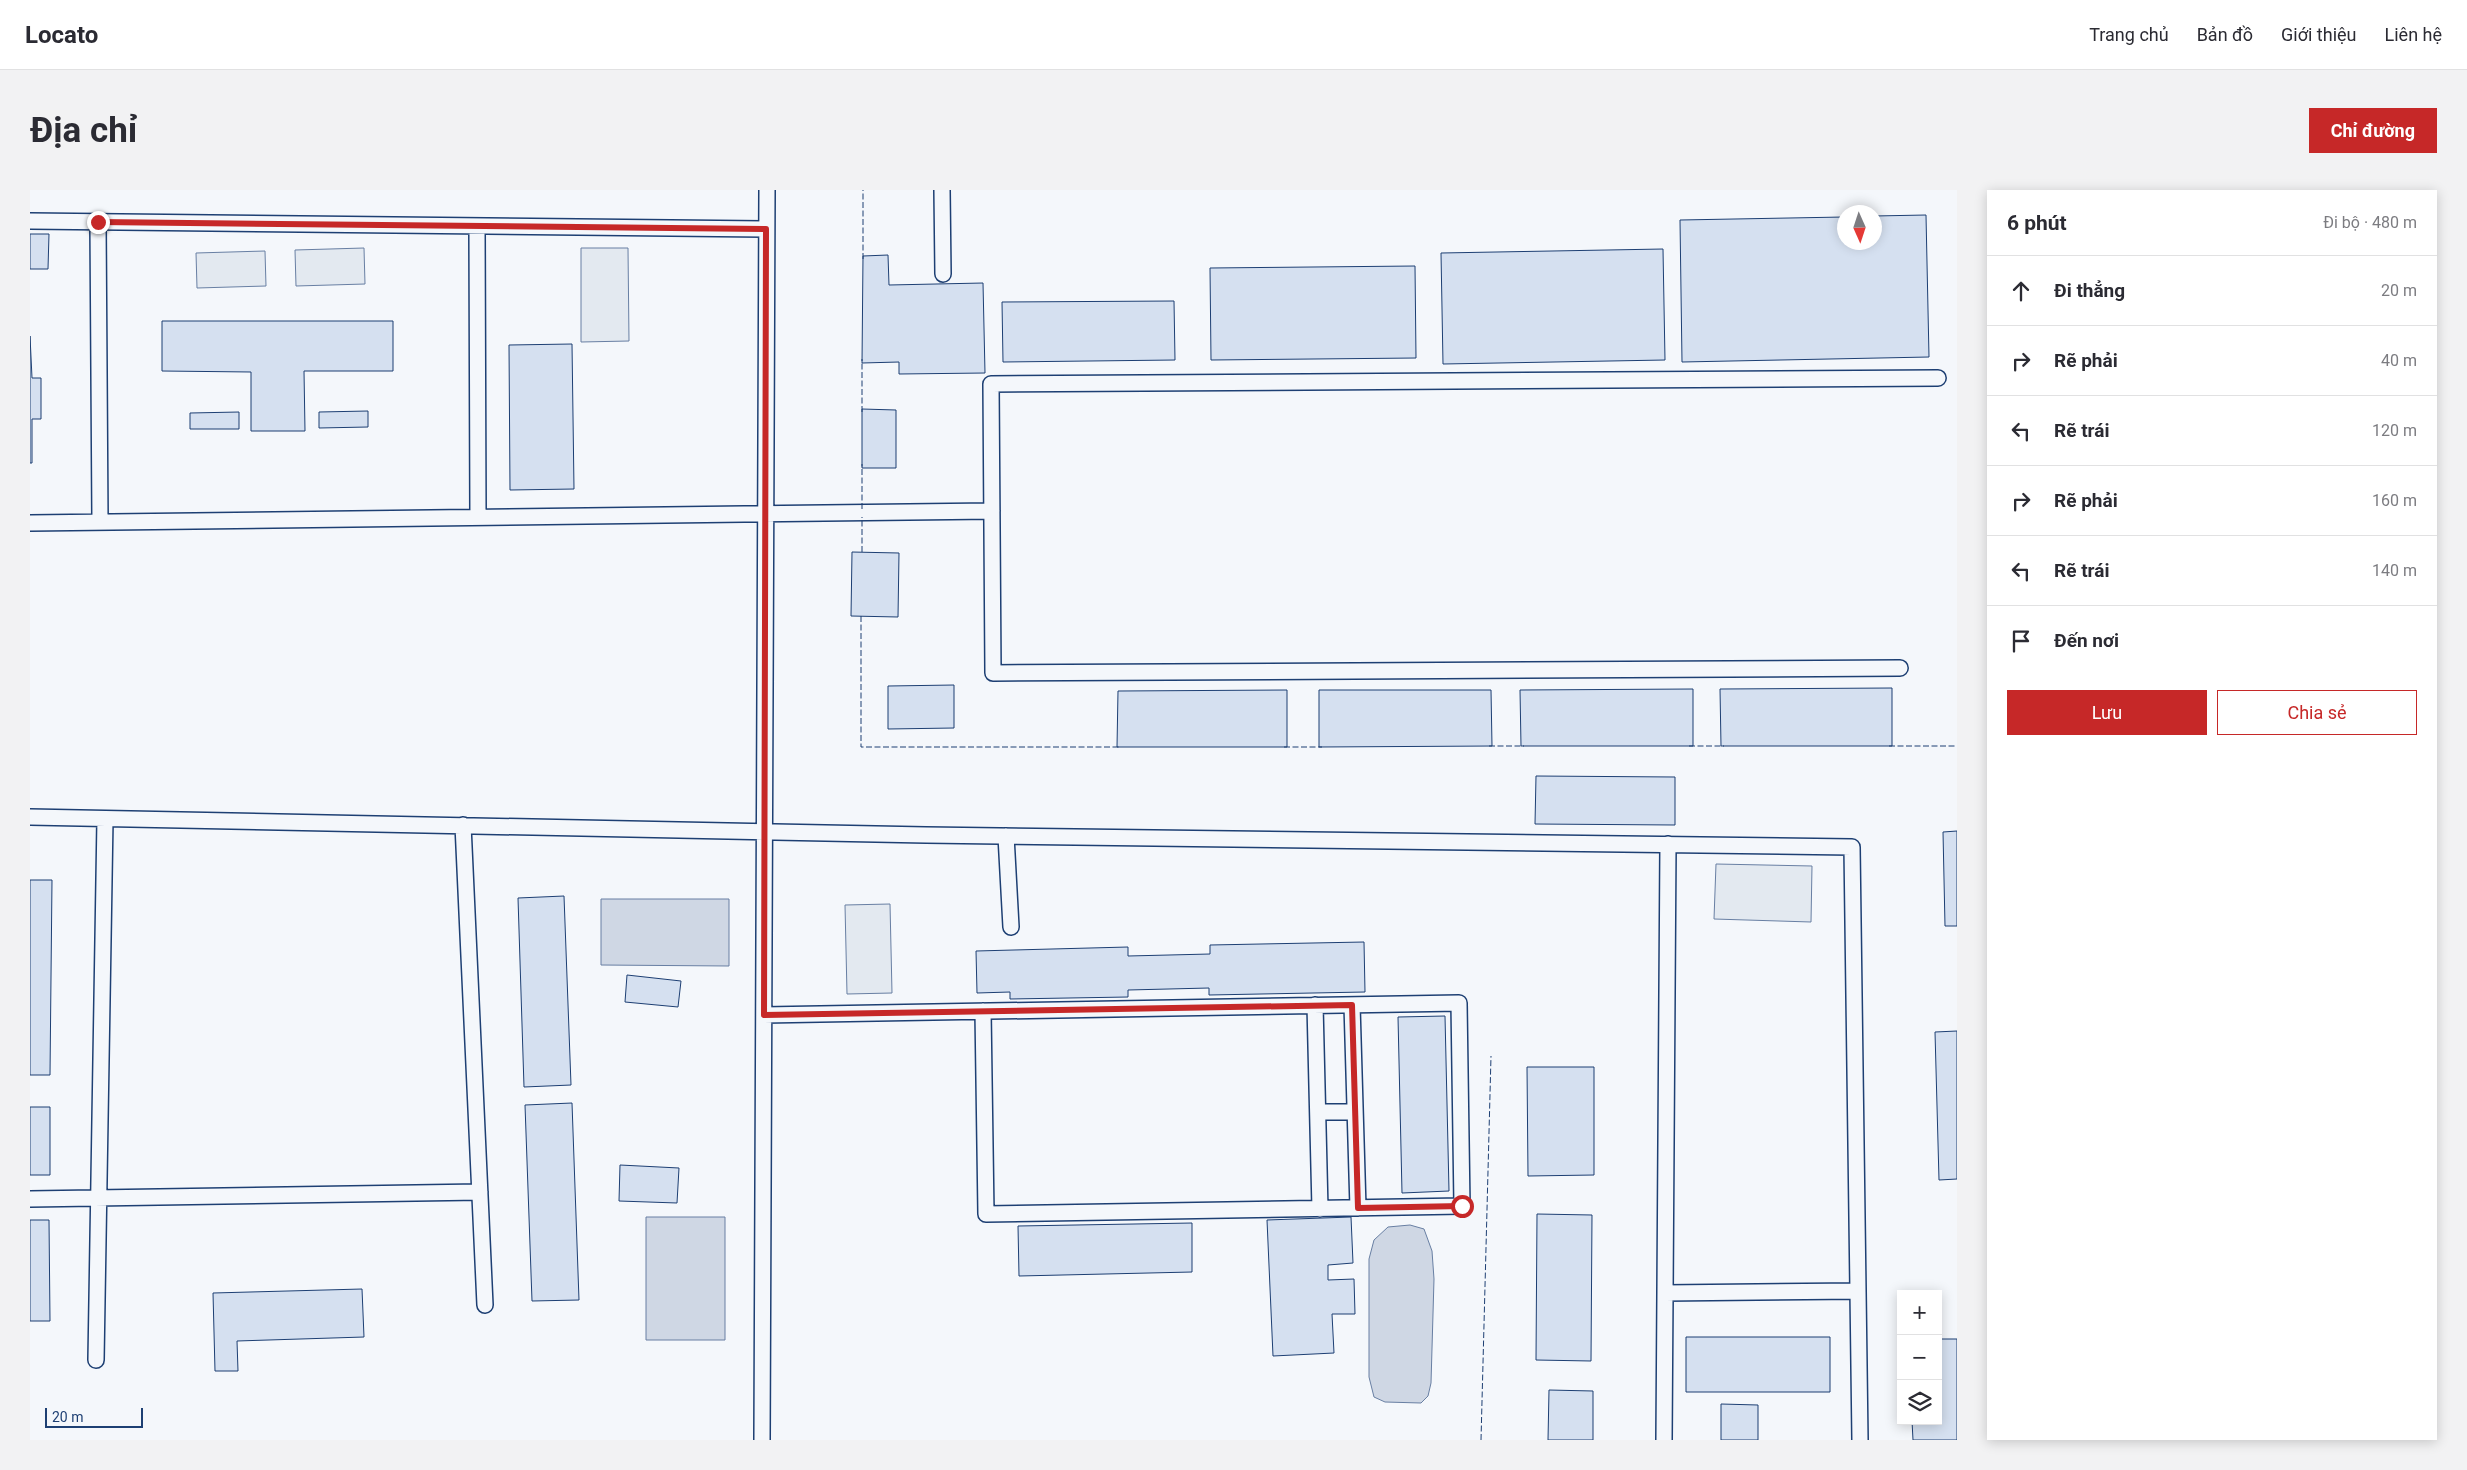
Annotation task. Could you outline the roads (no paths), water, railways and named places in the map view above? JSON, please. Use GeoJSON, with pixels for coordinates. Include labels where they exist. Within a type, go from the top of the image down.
{"type":"FeatureCollection","features":[{"type":"Feature","properties":{"kind":"lane"},"geometry":{"type":"LineString","coordinates":[[762,1440],[767,190]]}},
{"type":"Feature","properties":{"kind":"lane"},"geometry":{"type":"LineString","coordinates":[[942,190],[943,274]]}},
{"type":"Feature","properties":{"kind":"lane"},"geometry":{"type":"LineString","coordinates":[[30,221],[766,229]]}},
{"type":"Feature","properties":{"kind":"lane"},"geometry":{"type":"LineString","coordinates":[[98,222],[100,522]]}},
{"type":"Feature","properties":{"kind":"lane"},"geometry":{"type":"LineString","coordinates":[[477,226],[478,517]]}},
{"type":"Feature","properties":{"kind":"lane"},"geometry":{"type":"LineString","coordinates":[[1900,668],[993,673],[991,384],[1938,378]]}},
{"type":"Feature","properties":{"kind":"lane"},"geometry":{"type":"LineString","coordinates":[[30,523],[992,511]]}},
{"type":"Feature","properties":{"kind":"lane"},"geometry":{"type":"LineString","coordinates":[[30,817],[1006,836],[1852,847],[1860,1440]]}},
{"type":"Feature","properties":{"kind":"lane"},"geometry":{"type":"LineString","coordinates":[[96,1360],[105,818]]}},
{"type":"Feature","properties":{"kind":"lane"},"geometry":{"type":"LineString","coordinates":[[462,825],[485,1305]]}},
{"type":"Feature","properties":{"kind":"lane"},"geometry":{"type":"LineString","coordinates":[[1006,836],[1011,927]]}},
{"type":"Feature","properties":{"kind":"lane"},"geometry":{"type":"LineString","coordinates":[[1664,1440],[1668,844]]}},
{"type":"Feature","properties":{"kind":"lane"},"geometry":{"type":"LineString","coordinates":[[764,1015],[983,1011],[1315,1005],[1458,1003],[1462,1206],[986,1214],[983,1011]]}},
{"type":"Feature","properties":{"kind":"lane"},"geometry":{"type":"LineString","coordinates":[[1315,1005],[1320,1209]]}},
{"type":"Feature","properties":{"kind":"lane"},"geometry":{"type":"LineString","coordinates":[[1352,1005],[1358,1208]]}},
{"type":"Feature","properties":{"kind":"lane"},"geometry":{"type":"LineString","coordinates":[[1318,1112],[1355,1112]]}},
{"type":"Feature","properties":{"kind":"lane"},"geometry":{"type":"LineString","coordinates":[[30,1199],[480,1192]]}},
{"type":"Feature","properties":{"kind":"lane"},"geometry":{"type":"LineString","coordinates":[[1665,1292],[1858,1291]]}}]}
